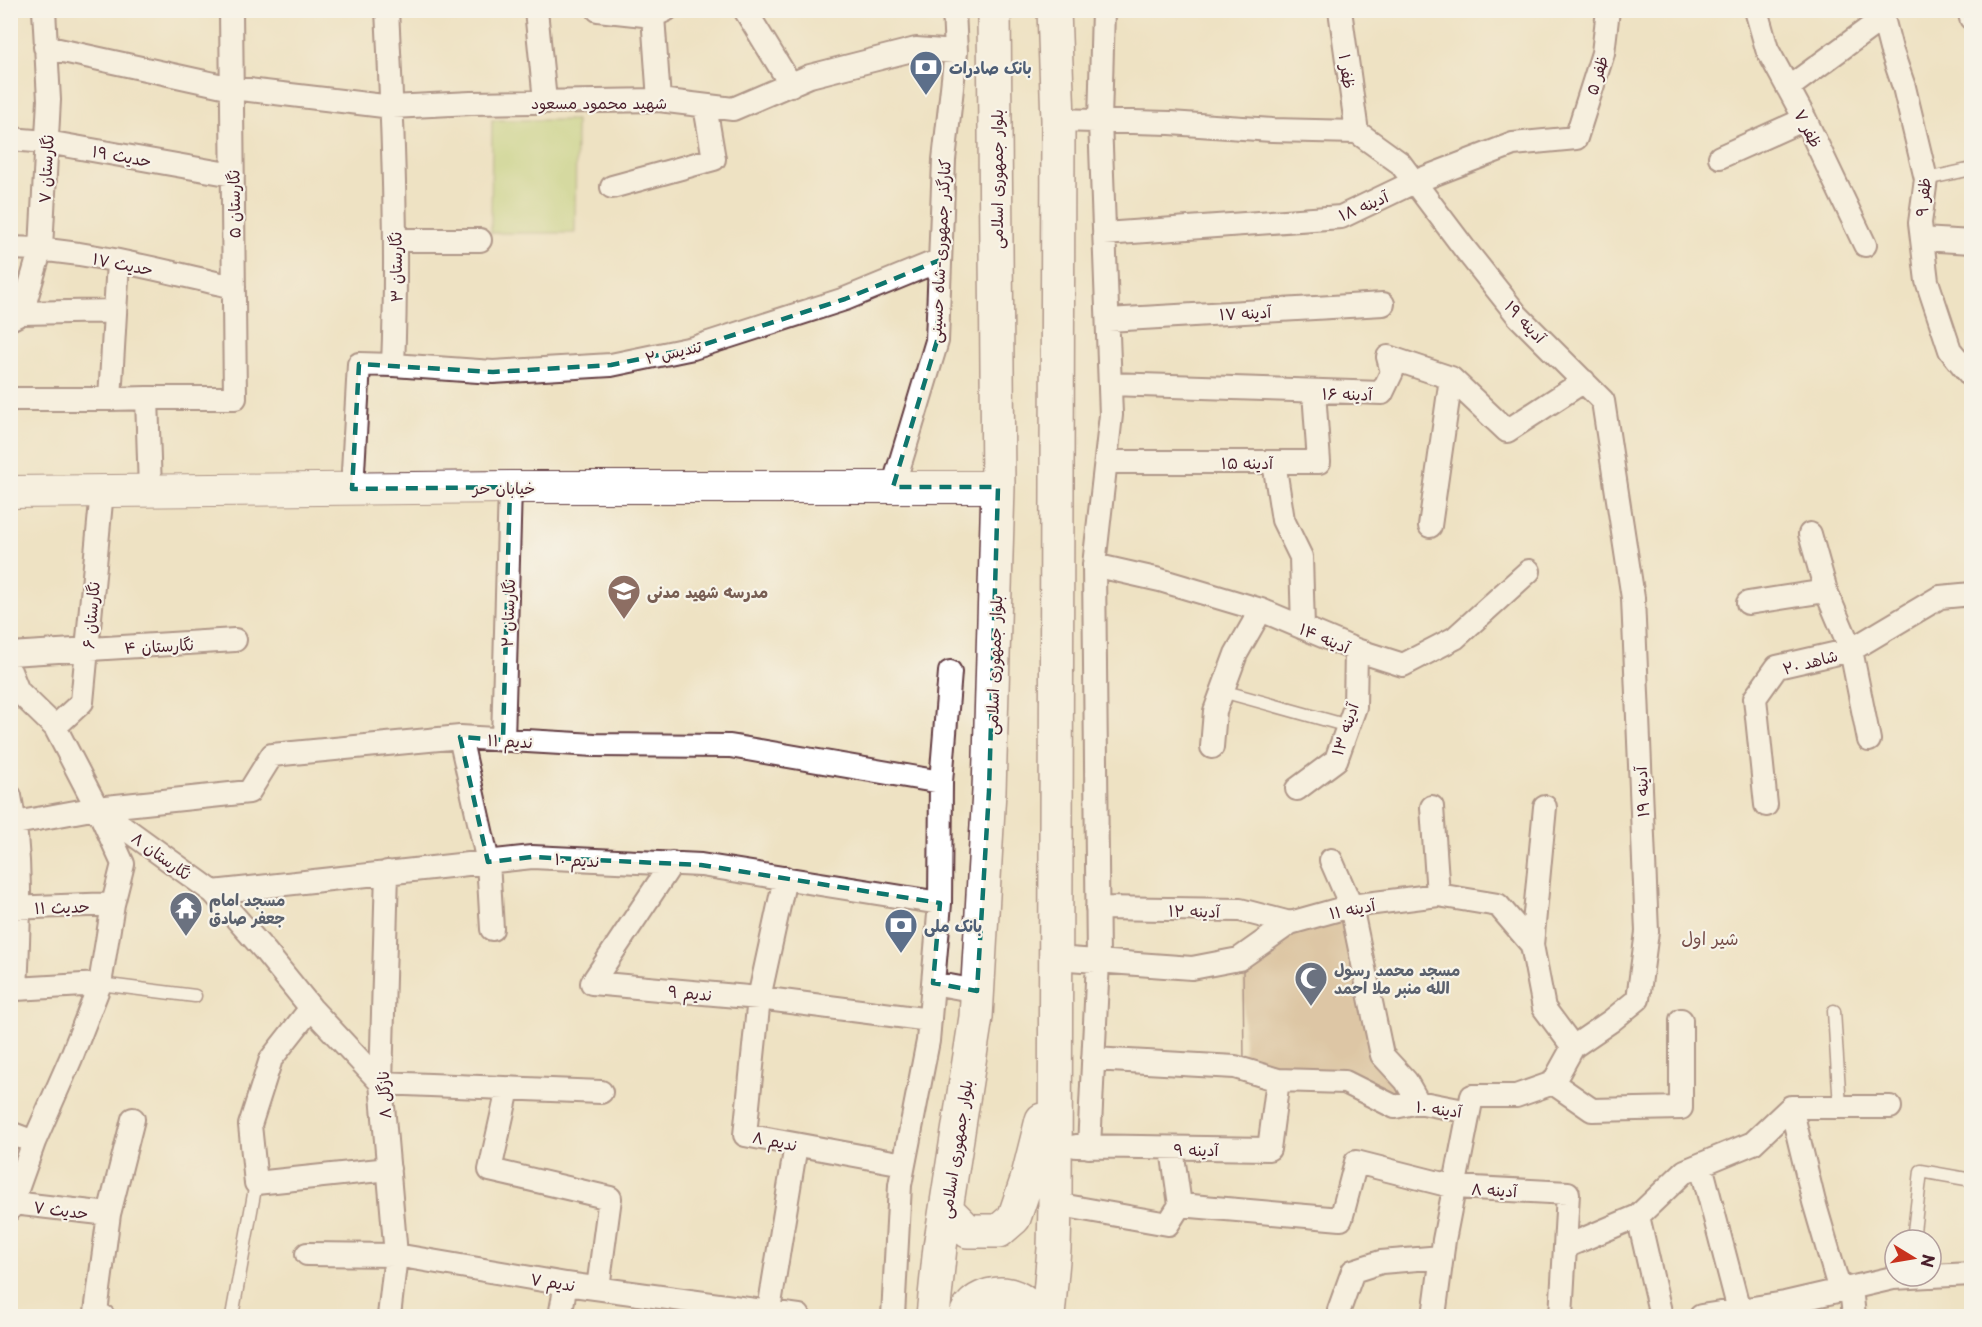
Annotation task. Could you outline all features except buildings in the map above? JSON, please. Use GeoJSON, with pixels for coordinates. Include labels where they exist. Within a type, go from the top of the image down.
{"type":"FeatureCollection","features":[{"type":"Feature","properties":{"kind":"main road","name":"بلوار جمهوری اسلامی"},"geometry":{"type":"LineString","coordinates":[[933,1317],[940,1246],[976,1017],[989,790],[998,487],[994,10]]}},
{"type":"Feature","properties":{"kind":"main road"},"geometry":{"type":"LineString","coordinates":[[1048,1317],[1054,1250],[1055,1204],[1058,120],[1054,10]]}},
{"type":"Feature","properties":{"kind":"main road","name":"خیابان حر"},"geometry":{"type":"LineString","coordinates":[[10,492],[510,487],[998,487]]}},
{"type":"Feature","properties":{"kind":"main road"},"geometry":{"type":"LineString","coordinates":[[946,1209],[968,1231],[999,1231],[1014,1218],[1027,1180],[1054,1073]]}},
{"type":"Feature","properties":{"kind":"main road"},"geometry":{"type":"LineString","coordinates":[[966,1317],[972,1304],[987,1296],[1000,1294],[1013,1295],[1024,1302],[1037,1317]]}},
{"type":"Feature","properties":{"kind":"street","name":"نگارستان ۷"},"geometry":{"type":"LineString","coordinates":[[16,316],[41,248],[48,100],[44,10]]}},
{"type":"Feature","properties":{"kind":"street","name":"نگارستان ۵"},"geometry":{"type":"LineString","coordinates":[[147,398],[235,398],[231,10]]}},
{"type":"Feature","properties":{"kind":"street","name":"نگارستان ۳"},"geometry":{"type":"LineString","coordinates":[[387,10],[392,107],[396,297],[393,365]]}},
{"type":"Feature","properties":{"kind":"street"},"geometry":{"type":"LineString","coordinates":[[536,10],[545,101]]}},
{"type":"Feature","properties":{"kind":"street"},"geometry":{"type":"LineString","coordinates":[[598,10],[660,13],[659,100]]}},
{"type":"Feature","properties":{"kind":"street"},"geometry":{"type":"LineString","coordinates":[[746,10],[791,85]]}},
{"type":"Feature","properties":{"kind":"street","name":"کنارگذر جمهوری-شاه حسینی"},"geometry":{"type":"LineString","coordinates":[[892,487],[937,340],[944,160],[956,52],[954,10]]}},
{"type":"Feature","properties":{"kind":"street"},"geometry":{"type":"LineString","coordinates":[[1089,1147],[1098,961],[1094,566],[1111,415],[1100,121],[1103,10]]}},
{"type":"Feature","properties":{"kind":"street","name":"ظفر ۱"},"geometry":{"type":"LineString","coordinates":[[1340,10],[1357,132]]}},
{"type":"Feature","properties":{"kind":"street","name":"ظفر ۵"},"geometry":{"type":"LineString","coordinates":[[1576,138],[1603,53],[1608,10]]}},
{"type":"Feature","properties":{"kind":"street","name":"ظفر ۷"},"geometry":{"type":"LineString","coordinates":[[1756,10],[1767,49],[1805,119],[1865,245]]}},
{"type":"Feature","properties":{"kind":"street"},"geometry":{"type":"LineString","coordinates":[[1788,88],[1882,14]]}},
{"type":"Feature","properties":{"kind":"street","name":"ظفر ۹"},"geometry":{"type":"LineString","coordinates":[[1882,14],[1904,87],[1926,179],[1920,223],[1927,281],[1950,350],[1971,377]]}},
{"type":"Feature","properties":{"kind":"street","name":"شهید محمود مسعود"},"geometry":{"type":"LineString","coordinates":[[45,47],[232,88],[392,107],[545,101],[659,100],[733,110],[810,76],[916,49],[956,52]]}},
{"type":"Feature","properties":{"kind":"street"},"geometry":{"type":"LineString","coordinates":[[612,187],[714,159],[705,106]]}},
{"type":"Feature","properties":{"kind":"street"},"geometry":{"type":"LineString","coordinates":[[1720,157],[1805,119]]}},
{"type":"Feature","properties":{"kind":"street"},"geometry":{"type":"LineString","coordinates":[[1058,120],[1357,132]]}},
{"type":"Feature","properties":{"kind":"street","name":"آدینه ۱۹"},"geometry":{"type":"LineString","coordinates":[[1357,132],[1400,163],[1518,316],[1603,401],[1633,598],[1647,932],[1638,999],[1573,1047]]}},
{"type":"Feature","properties":{"kind":"street","name":"آدینه ۱۸"},"geometry":{"type":"LineString","coordinates":[[1104,234],[1341,217],[1414,182],[1513,144],[1576,138]]}},
{"type":"Feature","properties":{"kind":"street","name":"حدیث ۱۹"},"geometry":{"type":"LineString","coordinates":[[10,139],[47,142],[233,176]]}},
{"type":"Feature","properties":{"kind":"street"},"geometry":{"type":"LineString","coordinates":[[1922,239],[1971,242]]}},
{"type":"Feature","properties":{"kind":"street"},"geometry":{"type":"LineString","coordinates":[[395,240],[480,240]]}},
{"type":"Feature","properties":{"kind":"street","name":"حدیث ۱۷"},"geometry":{"type":"LineString","coordinates":[[10,248],[41,248],[234,287]]}},
{"type":"Feature","properties":{"kind":"street","name":"تندیس ۲"},"geometry":{"type":"LineString","coordinates":[[393,365],[493,372],[611,365],[693,348],[845,299],[940,260]]}},
{"type":"Feature","properties":{"kind":"street"},"geometry":{"type":"LineString","coordinates":[[110,399],[118,262]]}},
{"type":"Feature","properties":{"kind":"street","name":"آدینه ۱۷"},"geometry":{"type":"LineString","coordinates":[[1107,320],[1383,304]]}},
{"type":"Feature","properties":{"kind":"street"},"geometry":{"type":"LineString","coordinates":[[16,316],[115,312]]}},
{"type":"Feature","properties":{"kind":"street","name":"آدینه ۱۶"},"geometry":{"type":"LineString","coordinates":[[1110,384],[1382,393],[1392,372],[1388,357],[1451,378],[1507,431],[1584,381]]}},
{"type":"Feature","properties":{"kind":"street"},"geometry":{"type":"LineString","coordinates":[[352,489],[359,364],[393,365]]}},
{"type":"Feature","properties":{"kind":"street"},"geometry":{"type":"LineString","coordinates":[[1430,526],[1451,378]]}},
{"type":"Feature","properties":{"kind":"street","name":"آدینه ۱۵"},"geometry":{"type":"LineString","coordinates":[[1106,462],[1319,462],[1314,392]]}},
{"type":"Feature","properties":{"kind":"street"},"geometry":{"type":"LineString","coordinates":[[10,399],[147,398],[150,490]]}},
{"type":"Feature","properties":{"kind":"street"},"geometry":{"type":"LineString","coordinates":[[1274,462],[1283,520],[1301,557],[1303,628]]}},
{"type":"Feature","properties":{"kind":"street","name":"نگارستان ۲"},"geometry":{"type":"LineString","coordinates":[[504,740],[510,487]]}},
{"type":"Feature","properties":{"kind":"street","name":"نگارستان ۶"},"geometry":{"type":"LineString","coordinates":[[55,727],[82,702],[102,491]]}},
{"type":"Feature","properties":{"kind":"street"},"geometry":{"type":"LineString","coordinates":[[1810,534],[1826,591],[1851,650],[1869,740]]}},
{"type":"Feature","properties":{"kind":"street","name":"آدینه ۱۴"},"geometry":{"type":"LineString","coordinates":[[1094,566],[1160,580],[1262,610],[1356,650],[1403,665],[1455,638],[1529,571]]}},
{"type":"Feature","properties":{"kind":"street"},"geometry":{"type":"LineString","coordinates":[[1748,603],[1826,591]]}},
{"type":"Feature","properties":{"kind":"street","name":"شاهد ۲۰"},"geometry":{"type":"LineString","coordinates":[[1766,805],[1755,699],[1777,667],[1851,650],[1940,597],[1971,594]]}},
{"type":"Feature","properties":{"kind":"street"},"geometry":{"type":"LineString","coordinates":[[1212,747],[1215,711],[1222,691],[1236,654],[1262,610]]}},
{"type":"Feature","properties":{"kind":"street","name":"نگارستان ۴"},"geometry":{"type":"LineString","coordinates":[[10,654],[235,640]]}},
{"type":"Feature","properties":{"kind":"street","name":"آدینه ۱۳"},"geometry":{"type":"LineString","coordinates":[[1297,789],[1336,760],[1354,707],[1356,650]]}},
{"type":"Feature","properties":{"kind":"street"},"geometry":{"type":"LineString","coordinates":[[893,1317],[900,1185],[930,1020],[940,903],[941,782],[950,672]]}},
{"type":"Feature","properties":{"kind":"street","name":"نگارستان ۸"},"geometry":{"type":"LineString","coordinates":[[13,688],[55,727],[97,808],[213,892],[311,1008],[381,1083]]}},
{"type":"Feature","properties":{"kind":"street"},"geometry":{"type":"LineString","coordinates":[[460,737],[488,862],[492,929]]}},
{"type":"Feature","properties":{"kind":"street","name":"ندیم ۱۱"},"geometry":{"type":"LineString","coordinates":[[97,808],[249,792],[272,755],[460,737],[595,745],[730,746],[941,782]]}},
{"type":"Feature","properties":{"kind":"street"},"geometry":{"type":"LineString","coordinates":[[10,796],[15,908],[13,989],[100,984]]}},
{"type":"Feature","properties":{"kind":"street"},"geometry":{"type":"LineString","coordinates":[[1432,807],[1438,895]]}},
{"type":"Feature","properties":{"kind":"street"},"geometry":{"type":"LineString","coordinates":[[1532,945],[1545,807]]}},
{"type":"Feature","properties":{"kind":"street"},"geometry":{"type":"LineString","coordinates":[[12,1206],[34,1142],[100,984],[113,904],[123,864],[97,808],[13,824]]}},
{"type":"Feature","properties":{"kind":"street","name":"ندیم ۱۰"},"geometry":{"type":"LineString","coordinates":[[213,892],[532,857],[701,865],[940,903]]}},
{"type":"Feature","properties":{"kind":"street"},"geometry":{"type":"LineString","coordinates":[[1331,860],[1351,906],[1382,1055],[1406,1081],[1418,1102]]}},
{"type":"Feature","properties":{"kind":"street","name":"ندیم ۹"},"geometry":{"type":"LineString","coordinates":[[672,863],[592,983],[759,998],[930,1020]]}},
{"type":"Feature","properties":{"kind":"street","name":"نازگل ۸"},"geometry":{"type":"LineString","coordinates":[[387,872],[381,1083],[396,1255],[389,1317]]}},
{"type":"Feature","properties":{"kind":"street"},"geometry":{"type":"LineString","coordinates":[[759,998],[785,878]]}},
{"type":"Feature","properties":{"kind":"street","name":"آدینه ۱۱"},"geometry":{"type":"LineString","coordinates":[[1055,958],[1192,968],[1239,958],[1290,922],[1351,906],[1438,895],[1498,905],[1532,945],[1544,1008],[1573,1047]]}},
{"type":"Feature","properties":{"kind":"street","name":"حدیث ۱۱"},"geometry":{"type":"LineString","coordinates":[[15,908],[113,904]]}},
{"type":"Feature","properties":{"kind":"street","name":"آدینه ۱۲"},"geometry":{"type":"LineString","coordinates":[[1097,908],[1240,910],[1290,922]]}},
{"type":"Feature","properties":{"kind":"street"},"geometry":{"type":"LineString","coordinates":[[933,983],[977,991]]}},
{"type":"Feature","properties":{"kind":"street","name":"ندیم ۸"},"geometry":{"type":"LineString","coordinates":[[759,998],[745,1135],[904,1164]]}},
{"type":"Feature","properties":{"kind":"street"},"geometry":{"type":"LineString","coordinates":[[311,1008],[271,1059],[250,1125],[256,1183],[389,1169]]}},
{"type":"Feature","properties":{"kind":"street"},"geometry":{"type":"LineString","coordinates":[[1573,1047],[1553,1083],[1592,1110],[1681,1108],[1681,1020]]}},
{"type":"Feature","properties":{"kind":"street","name":"آدینه ۱۰"},"geometry":{"type":"LineString","coordinates":[[1093,1059],[1235,1067],[1278,1080],[1345,1082],[1395,1107],[1418,1102],[1469,1112],[1472,1096],[1516,1096],[1553,1083]]}},
{"type":"Feature","properties":{"kind":"street","name":"آدینه ۹"},"geometry":{"type":"LineString","coordinates":[[1054,1146],[1269,1149],[1278,1080]]}},
{"type":"Feature","properties":{"kind":"street"},"geometry":{"type":"LineString","coordinates":[[381,1083],[601,1092]]}},
{"type":"Feature","properties":{"kind":"street"},"geometry":{"type":"LineString","coordinates":[[508,1089],[490,1170],[610,1198],[598,1288]]}},
{"type":"Feature","properties":{"kind":"street"},"geometry":{"type":"LineString","coordinates":[[1791,1107],[1814,1202],[1854,1317]]}},
{"type":"Feature","properties":{"kind":"street"},"geometry":{"type":"LineString","coordinates":[[1561,1317],[1565,1247],[1638,1216],[1685,1171],[1753,1143],[1791,1107],[1890,1107]]}},
{"type":"Feature","properties":{"kind":"street"},"geometry":{"type":"LineString","coordinates":[[1434,1317],[1442,1257],[1469,1112]]}},
{"type":"Feature","properties":{"kind":"street"},"geometry":{"type":"LineString","coordinates":[[103,1317],[96,1312],[109,1214],[133,1119]]}},
{"type":"Feature","properties":{"kind":"street"},"geometry":{"type":"LineString","coordinates":[[10,1133],[34,1142]]}},
{"type":"Feature","properties":{"kind":"street"},"geometry":{"type":"LineString","coordinates":[[768,1314],[796,1145]]}},
{"type":"Feature","properties":{"kind":"street"},"geometry":{"type":"LineString","coordinates":[[1055,1204],[1168,1224],[1180,1205],[1172,1149]]}},
{"type":"Feature","properties":{"kind":"street","name":"آدینه ۸"},"geometry":{"type":"LineString","coordinates":[[1180,1205],[1341,1220],[1356,1162],[1455,1187],[1568,1193],[1565,1247]]}},
{"type":"Feature","properties":{"kind":"street"},"geometry":{"type":"LineString","coordinates":[[1701,1165],[1720,1314],[1883,1280]]}},
{"type":"Feature","properties":{"kind":"street","name":"حدیث ۷"},"geometry":{"type":"LineString","coordinates":[[12,1206],[109,1214]]}},
{"type":"Feature","properties":{"kind":"street"},"geometry":{"type":"LineString","coordinates":[[1638,1216],[1660,1317]]}},
{"type":"Feature","properties":{"kind":"street","name":"ندیم ۷"},"geometry":{"type":"LineString","coordinates":[[307,1254],[396,1255],[566,1284],[799,1317]]}},
{"type":"Feature","properties":{"kind":"street"},"geometry":{"type":"LineString","coordinates":[[1339,1310],[1353,1271],[1382,1262],[1442,1257]]}},
{"type":"Feature","properties":{"kind":"street"},"geometry":{"type":"LineString","coordinates":[[1943,1275],[1971,1274]]}},
{"type":"Feature","properties":{"kind":"street"},"geometry":{"type":"LineString","coordinates":[[560,1317],[566,1284]]}},
{"type":"Feature","properties":{"kind":"lane"},"geometry":{"type":"LineString","coordinates":[[1926,179],[1971,169]]}},
{"type":"Feature","properties":{"kind":"lane"},"geometry":{"type":"LineString","coordinates":[[1222,691],[1348,726]]}},
{"type":"Feature","properties":{"kind":"lane"},"geometry":{"type":"LineString","coordinates":[[100,984],[195,996]]}},
{"type":"Feature","properties":{"kind":"lane"},"geometry":{"type":"LineString","coordinates":[[1834,1011],[1840,1107]]}},
{"type":"Feature","properties":{"kind":"lane"},"geometry":{"type":"LineString","coordinates":[[1914,1228],[1921,1171],[1971,1180]]}},
{"type":"Feature","properties":{"kind":"lane"},"geometry":{"type":"LineString","coordinates":[[232,1317],[256,1183]]}},
{"type":"Feature","properties":{"kind":"highlighted area"},"geometry":{"type":"Polygon","coordinates":[[[940,260],[937,341],[893,487],[998,487],[989,791],[977,991],[933,983],[940,903],[701,865],[532,857],[488,862],[460,737],[503,740],[510,487],[352,489],[359,364],[493,372],[611,365],[693,348],[845,299],[940,260]]]}},
{"type":"Feature","properties":{"kind":"green space"},"geometry":{"type":"Polygon","coordinates":[[[492,120],[576,120],[575,233],[491,233],[492,120]]]}},
{"type":"Feature","properties":{"kind":"place","name":"بانک صادرات"},"geometry":{"type":"Point","coordinates":[926,96]}},
{"type":"Feature","properties":{"kind":"place","name":"مدرسه شهید مدنی"},"geometry":{"type":"Point","coordinates":[624,620]}},
{"type":"Feature","properties":{"kind":"place","name":"مسجد امام جعفر صادق"},"geometry":{"type":"Point","coordinates":[186,937]}},
{"type":"Feature","properties":{"kind":"place","name":"بانک ملی"},"geometry":{"type":"Point","coordinates":[901,954]}},
{"type":"Feature","properties":{"kind":"place","name":"مسجد محمد رسول الله منبر ملا احمد"},"geometry":{"type":"Point","coordinates":[1311,1007]}},
{"type":"Feature","properties":{"kind":"district","name":"شیر اول"},"geometry":{"type":"Point","coordinates":[1710,937]}}]}
